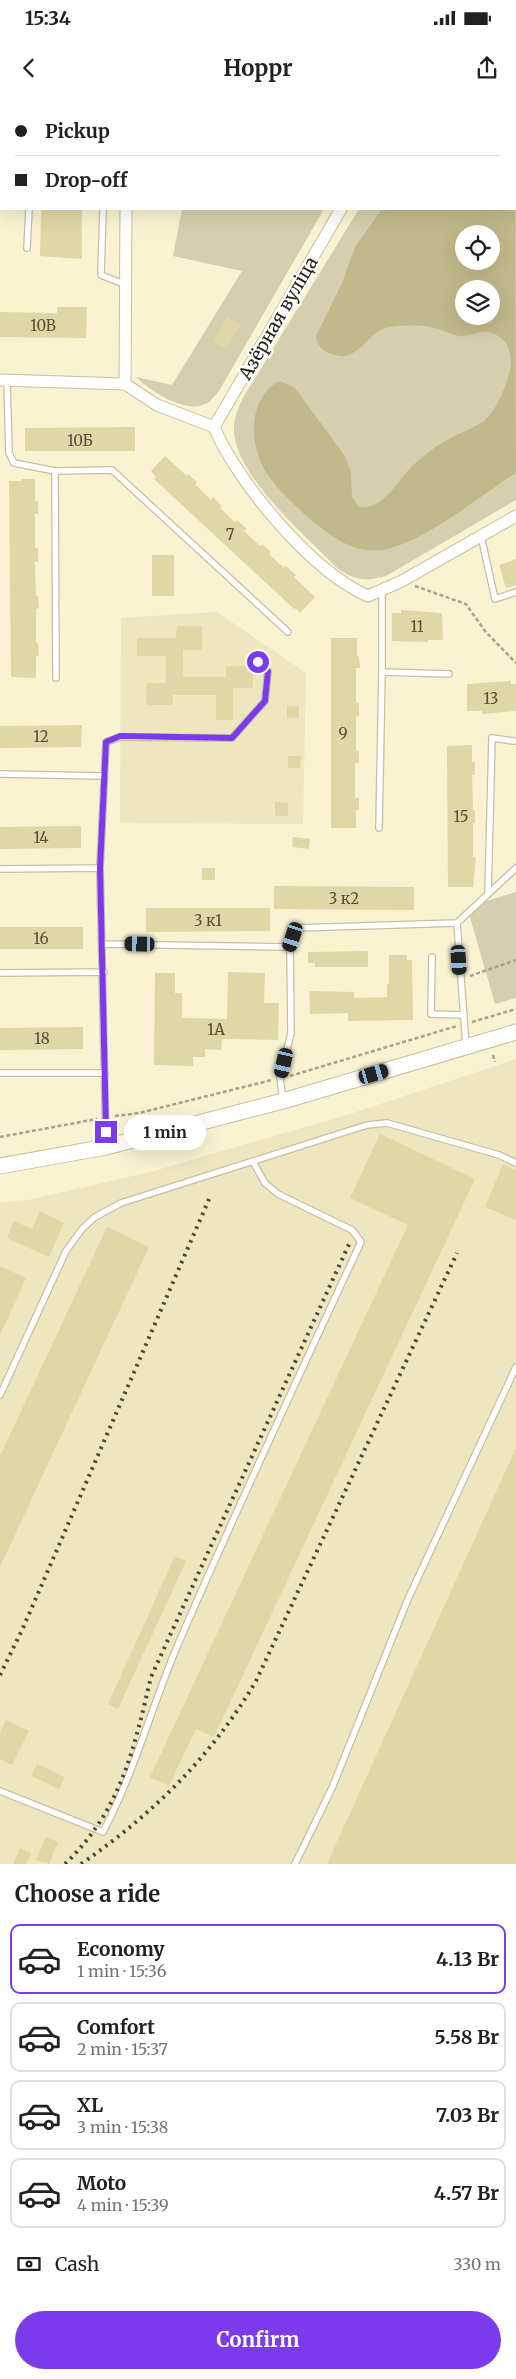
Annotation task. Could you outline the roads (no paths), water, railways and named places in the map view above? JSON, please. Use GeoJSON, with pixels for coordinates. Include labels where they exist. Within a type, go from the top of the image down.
{"type":"FeatureCollection","features":[{"type":"Feature","properties":{"kind":"street"},"geometry":{"type":"LineString","coordinates":[[125,384],[126,210]]}},
{"type":"Feature","properties":{"kind":"street","name":"Азёрная вуліца"},"geometry":{"type":"LineString","coordinates":[[214,427],[340,210]]}},
{"type":"Feature","properties":{"kind":"street"},"geometry":{"type":"LineString","coordinates":[[4,380],[125,384],[158,405],[214,427],[223,448],[249,488],[301,544],[338,579],[368,596],[402,581],[516,516]]}},
{"type":"Feature","properties":{"kind":"street"},"geometry":{"type":"LineString","coordinates":[[0,1166],[106,1146],[283,1100],[516,1032]]}},
{"type":"Feature","properties":{"kind":"lane"},"geometry":{"type":"LineString","coordinates":[[27,248],[29,210]]}},
{"type":"Feature","properties":{"kind":"lane"},"geometry":{"type":"LineString","coordinates":[[102,210],[101,275],[126,284]]}},
{"type":"Feature","properties":{"kind":"lane"},"geometry":{"type":"LineString","coordinates":[[4,380],[9,453],[14,463],[55,471],[112,470],[288,632]]}},
{"type":"Feature","properties":{"kind":"lane"},"geometry":{"type":"LineString","coordinates":[[55,471],[56,678]]}},
{"type":"Feature","properties":{"kind":"lane"},"geometry":{"type":"LineString","coordinates":[[481,536],[495,599],[516,592]]}},
{"type":"Feature","properties":{"kind":"lane"},"geometry":{"type":"LineString","coordinates":[[379,828],[382,591]]}},
{"type":"Feature","properties":{"kind":"lane"},"geometry":{"type":"LineString","coordinates":[[106,1146],[104,972],[100,868],[106,742],[120,736],[232,738],[265,701],[268,671],[258,662]]}},
{"type":"Feature","properties":{"kind":"lane"},"geometry":{"type":"LineString","coordinates":[[382,672],[449,674]]}},
{"type":"Feature","properties":{"kind":"lane"},"geometry":{"type":"LineString","coordinates":[[488,894],[492,738],[514,741]]}},
{"type":"Feature","properties":{"kind":"lane"},"geometry":{"type":"LineString","coordinates":[[0,774],[103,776]]}},
{"type":"Feature","properties":{"kind":"lane"},"geometry":{"type":"LineString","coordinates":[[0,869],[100,868]]}},
{"type":"Feature","properties":{"kind":"lane"},"geometry":{"type":"LineString","coordinates":[[283,1100],[280,1078],[291,1033],[290,947],[296,928],[457,923],[516,868]]}},
{"type":"Feature","properties":{"kind":"lane"},"geometry":{"type":"LineString","coordinates":[[457,923],[466,1048]]}},
{"type":"Feature","properties":{"kind":"lane"},"geometry":{"type":"LineString","coordinates":[[103,944],[290,947]]}},
{"type":"Feature","properties":{"kind":"lane"},"geometry":{"type":"LineString","coordinates":[[432,957],[431,1014],[463,1015]]}},
{"type":"Feature","properties":{"kind":"lane"},"geometry":{"type":"LineString","coordinates":[[0,973],[104,972]]}},
{"type":"Feature","properties":{"kind":"lane"},"geometry":{"type":"LineString","coordinates":[[0,1073],[105,1073]]}},
{"type":"Feature","properties":{"kind":"lane"},"geometry":{"type":"LineString","coordinates":[[0,1394],[66,1251],[82,1229],[95,1217],[121,1203],[367,1124],[388,1124],[499,1155],[516,1163]]}},
{"type":"Feature","properties":{"kind":"lane"},"geometry":{"type":"LineString","coordinates":[[0,1791],[103,1832],[141,1745],[160,1686],[232,1518],[361,1242],[352,1230],[278,1194],[265,1183],[253,1162]]}},
{"type":"Feature","properties":{"kind":"lane"},"geometry":{"type":"LineString","coordinates":[[295,1864],[332,1788],[408,1599],[516,1367]]}},
{"type":"Feature","properties":{"kind":"railway"},"geometry":{"type":"LineString","coordinates":[[0,1675],[23,1628],[210,1197]]}},
{"type":"Feature","properties":{"kind":"railway"},"geometry":{"type":"LineString","coordinates":[[65,1864],[100,1822],[123,1777],[131,1754],[151,1677],[350,1242]]}},
{"type":"Feature","properties":{"kind":"railway"},"geometry":{"type":"LineString","coordinates":[[81,1864],[132,1825],[179,1782],[220,1735],[239,1709],[256,1681],[457,1253]]}}]}
